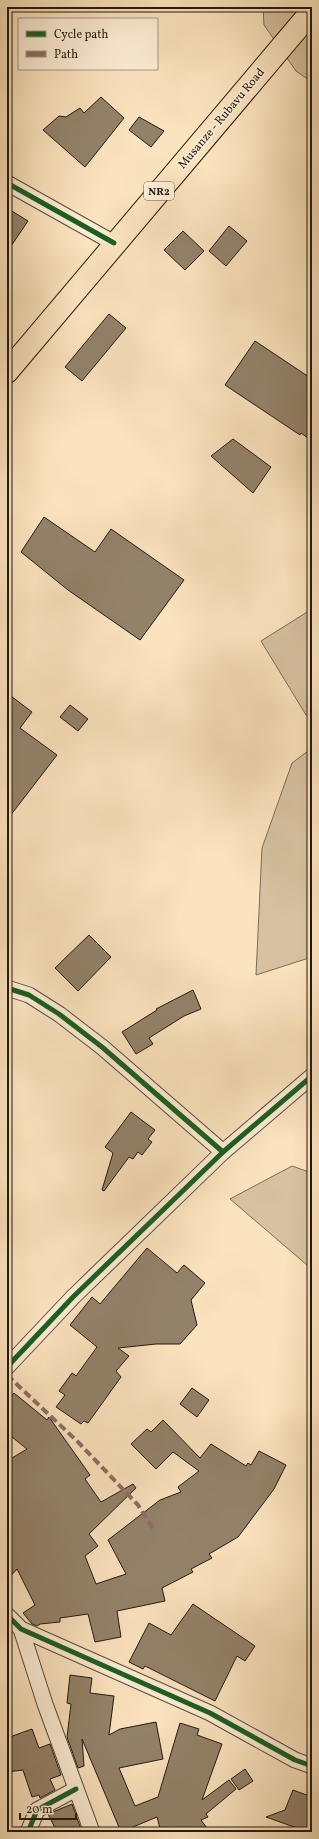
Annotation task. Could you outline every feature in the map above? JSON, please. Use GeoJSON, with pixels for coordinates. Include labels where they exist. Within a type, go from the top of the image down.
{"type":"FeatureCollection","features":[{"type":"Feature","properties":{"kind":"highway","name":"Musanze - Rubavu Road"},"geometry":{"type":"LineString","coordinates":[[7,372],[114,243],[312,11]]}},
{"type":"Feature","properties":{"kind":"street"},"geometry":{"type":"LineString","coordinates":[[7,183],[114,243]]}},
{"type":"Feature","properties":{"kind":"street"},"geometry":{"type":"LineString","coordinates":[[7,988],[29,994],[102,1047],[223,1152]]}},
{"type":"Feature","properties":{"kind":"street"},"geometry":{"type":"LineString","coordinates":[[7,1367],[73,1296],[223,1152],[312,1076]]}},
{"type":"Feature","properties":{"kind":"street"},"geometry":{"type":"LineString","coordinates":[[7,1614],[21,1629],[210,1713],[295,1760],[312,1766]]}},
{"type":"Feature","properties":{"kind":"street"},"geometry":{"type":"LineString","coordinates":[[21,1629],[45,1704],[92,1832]]}},
{"type":"Feature","properties":{"kind":"street"},"geometry":{"type":"LineString","coordinates":[[28,1832],[37,1810],[76,1789]]}},
{"type":"Feature","properties":{"kind":"shaded area"},"geometry":{"type":"Polygon","coordinates":[[[263,7],[312,7],[312,82],[296,71],[264,25],[263,7]]]}},
{"type":"Feature","properties":{"kind":"shaded area"},"geometry":{"type":"Polygon","coordinates":[[[312,609],[312,721],[306,715],[261,641],[312,609]]]}},
{"type":"Feature","properties":{"kind":"shaded area"},"geometry":{"type":"Polygon","coordinates":[[[312,748],[312,957],[256,975],[262,848],[292,763],[312,748]]]}},
{"type":"Feature","properties":{"kind":"shaded area"},"geometry":{"type":"Polygon","coordinates":[[[292,1166],[312,1173],[312,1273],[307,1265],[230,1199],[292,1166]]]}},
{"type":"Feature","properties":{"kind":"building"},"geometry":{"type":"Polygon","coordinates":[[[101,97],[124,118],[85,167],[43,130],[59,116],[66,117],[80,108],[84,113],[101,97]]]}},
{"type":"Feature","properties":{"kind":"building"},"geometry":{"type":"Polygon","coordinates":[[[139,117],[164,131],[151,147],[129,130],[139,117]]]}},
{"type":"Feature","properties":{"kind":"building"},"geometry":{"type":"Polygon","coordinates":[[[7,208],[28,221],[7,252],[7,208]]]}},
{"type":"Feature","properties":{"kind":"building"},"geometry":{"type":"Polygon","coordinates":[[[229,226],[247,241],[226,266],[209,251],[229,226]]]}},
{"type":"Feature","properties":{"kind":"building"},"geometry":{"type":"Polygon","coordinates":[[[183,231],[204,251],[185,270],[164,250],[183,231]]]}},
{"type":"Feature","properties":{"kind":"building"},"geometry":{"type":"Polygon","coordinates":[[[109,314],[126,328],[82,381],[65,367],[109,314]]]}},
{"type":"Feature","properties":{"kind":"building"},"geometry":{"type":"Polygon","coordinates":[[[255,341],[312,379],[312,441],[301,433],[300,435],[225,385],[255,341]]]}},
{"type":"Feature","properties":{"kind":"building"},"geometry":{"type":"Polygon","coordinates":[[[233,439],[271,467],[253,493],[211,456],[233,439]]]}},
{"type":"Feature","properties":{"kind":"building"},"geometry":{"type":"Polygon","coordinates":[[[44,517],[95,552],[111,529],[184,580],[140,640],[68,590],[21,552],[44,517]]]}},
{"type":"Feature","properties":{"kind":"building"},"geometry":{"type":"Polygon","coordinates":[[[7,693],[32,712],[20,728],[57,755],[7,820],[7,693]]]}},
{"type":"Feature","properties":{"kind":"building"},"geometry":{"type":"Polygon","coordinates":[[[70,705],[88,719],[78,731],[60,717],[70,705]]]}},
{"type":"Feature","properties":{"kind":"building"},"geometry":{"type":"Polygon","coordinates":[[[89,935],[111,957],[78,991],[55,968],[89,935]]]}},
{"type":"Feature","properties":{"kind":"building"},"geometry":{"type":"Polygon","coordinates":[[[193,990],[201,1009],[184,1016],[149,1038],[153,1044],[136,1054],[122,1032],[157,1010],[156,1009],[193,990]]]}},
{"type":"Feature","properties":{"kind":"building"},"geometry":{"type":"Polygon","coordinates":[[[131,1112],[155,1130],[148,1139],[152,1142],[142,1155],[138,1152],[133,1159],[129,1157],[104,1191],[102,1190],[113,1153],[105,1147],[131,1112]]]}},
{"type":"Feature","properties":{"kind":"building"},"geometry":{"type":"Polygon","coordinates":[[[147,1248],[177,1273],[184,1265],[205,1283],[191,1300],[197,1325],[180,1344],[156,1344],[118,1348],[129,1356],[116,1371],[121,1377],[88,1423],[84,1421],[81,1424],[56,1407],[65,1395],[59,1391],[72,1373],[76,1376],[97,1347],[70,1325],[92,1297],[100,1304],[147,1248]]]}},
{"type":"Feature","properties":{"kind":"building"},"geometry":{"type":"Polygon","coordinates":[[[192,1388],[209,1400],[197,1417],[180,1404],[192,1388]]]}},
{"type":"Feature","properties":{"kind":"building"},"geometry":{"type":"Polygon","coordinates":[[[14,1393],[47,1420],[49,1417],[90,1475],[85,1479],[101,1502],[133,1484],[136,1488],[89,1534],[98,1546],[85,1556],[96,1584],[126,1574],[108,1540],[160,1500],[181,1492],[178,1487],[199,1471],[173,1452],[156,1469],[131,1444],[147,1429],[151,1432],[163,1420],[200,1458],[211,1444],[246,1466],[248,1463],[251,1465],[259,1451],[286,1465],[274,1489],[238,1537],[209,1554],[212,1558],[191,1569],[193,1572],[162,1588],[165,1601],[117,1611],[121,1637],[95,1642],[88,1614],[60,1618],[60,1622],[40,1624],[37,1626],[32,1624],[23,1613],[35,1605],[17,1569],[7,1580],[7,1461],[27,1449],[7,1433],[7,1401],[14,1393]]]}},
{"type":"Feature","properties":{"kind":"building"},"geometry":{"type":"Polygon","coordinates":[[[193,1604],[255,1646],[245,1661],[237,1656],[215,1701],[145,1666],[143,1669],[129,1662],[149,1623],[171,1635],[193,1604]]]}},
{"type":"Feature","properties":{"kind":"building"},"geometry":{"type":"Polygon","coordinates":[[[70,1675],[92,1678],[90,1693],[114,1696],[109,1735],[120,1729],[156,1722],[163,1759],[119,1768],[135,1806],[158,1797],[180,1723],[199,1729],[197,1735],[222,1744],[202,1800],[229,1780],[236,1789],[206,1814],[208,1817],[201,1820],[210,1832],[161,1832],[157,1817],[121,1832],[82,1739],[84,1766],[78,1768],[67,1737],[71,1704],[67,1703],[70,1675]]]}},
{"type":"Feature","properties":{"kind":"building"},"geometry":{"type":"Polygon","coordinates":[[[32,1729],[39,1748],[50,1744],[61,1775],[50,1779],[55,1790],[40,1798],[39,1795],[32,1797],[23,1770],[7,1772],[7,1738],[32,1729]]]}},
{"type":"Feature","properties":{"kind":"building"},"geometry":{"type":"Polygon","coordinates":[[[245,1769],[253,1781],[239,1790],[231,1779],[245,1769]]]}},
{"type":"Feature","properties":{"kind":"building"},"geometry":{"type":"Polygon","coordinates":[[[293,1790],[312,1797],[312,1832],[308,1832],[266,1817],[285,1810],[293,1790]]]}},
{"type":"Feature","properties":{"kind":"building"},"geometry":{"type":"Polygon","coordinates":[[[72,1804],[82,1832],[57,1832],[48,1814],[72,1804]]]}},
{"type":"Feature","properties":{"kind":"marked path"},"geometry":{"type":"LineString","coordinates":[[7,1375],[78,1442],[138,1505],[154,1530]]}},
{"type":"Feature","properties":{"kind":"cycle path"},"geometry":{"type":"LineString","coordinates":[[7,183],[114,243]]}},
{"type":"Feature","properties":{"kind":"cycle path"},"geometry":{"type":"LineString","coordinates":[[7,988],[29,995],[59,1014],[102,1047],[223,1152]]}},
{"type":"Feature","properties":{"kind":"cycle path"},"geometry":{"type":"LineString","coordinates":[[7,1367],[73,1297],[223,1152],[312,1076]]}},
{"type":"Feature","properties":{"kind":"cycle path"},"geometry":{"type":"LineString","coordinates":[[7,1615],[21,1629],[210,1713],[295,1760],[312,1766]]}},
{"type":"Feature","properties":{"kind":"cycle path"},"geometry":{"type":"LineString","coordinates":[[28,1832],[37,1810],[76,1789]]}}]}
